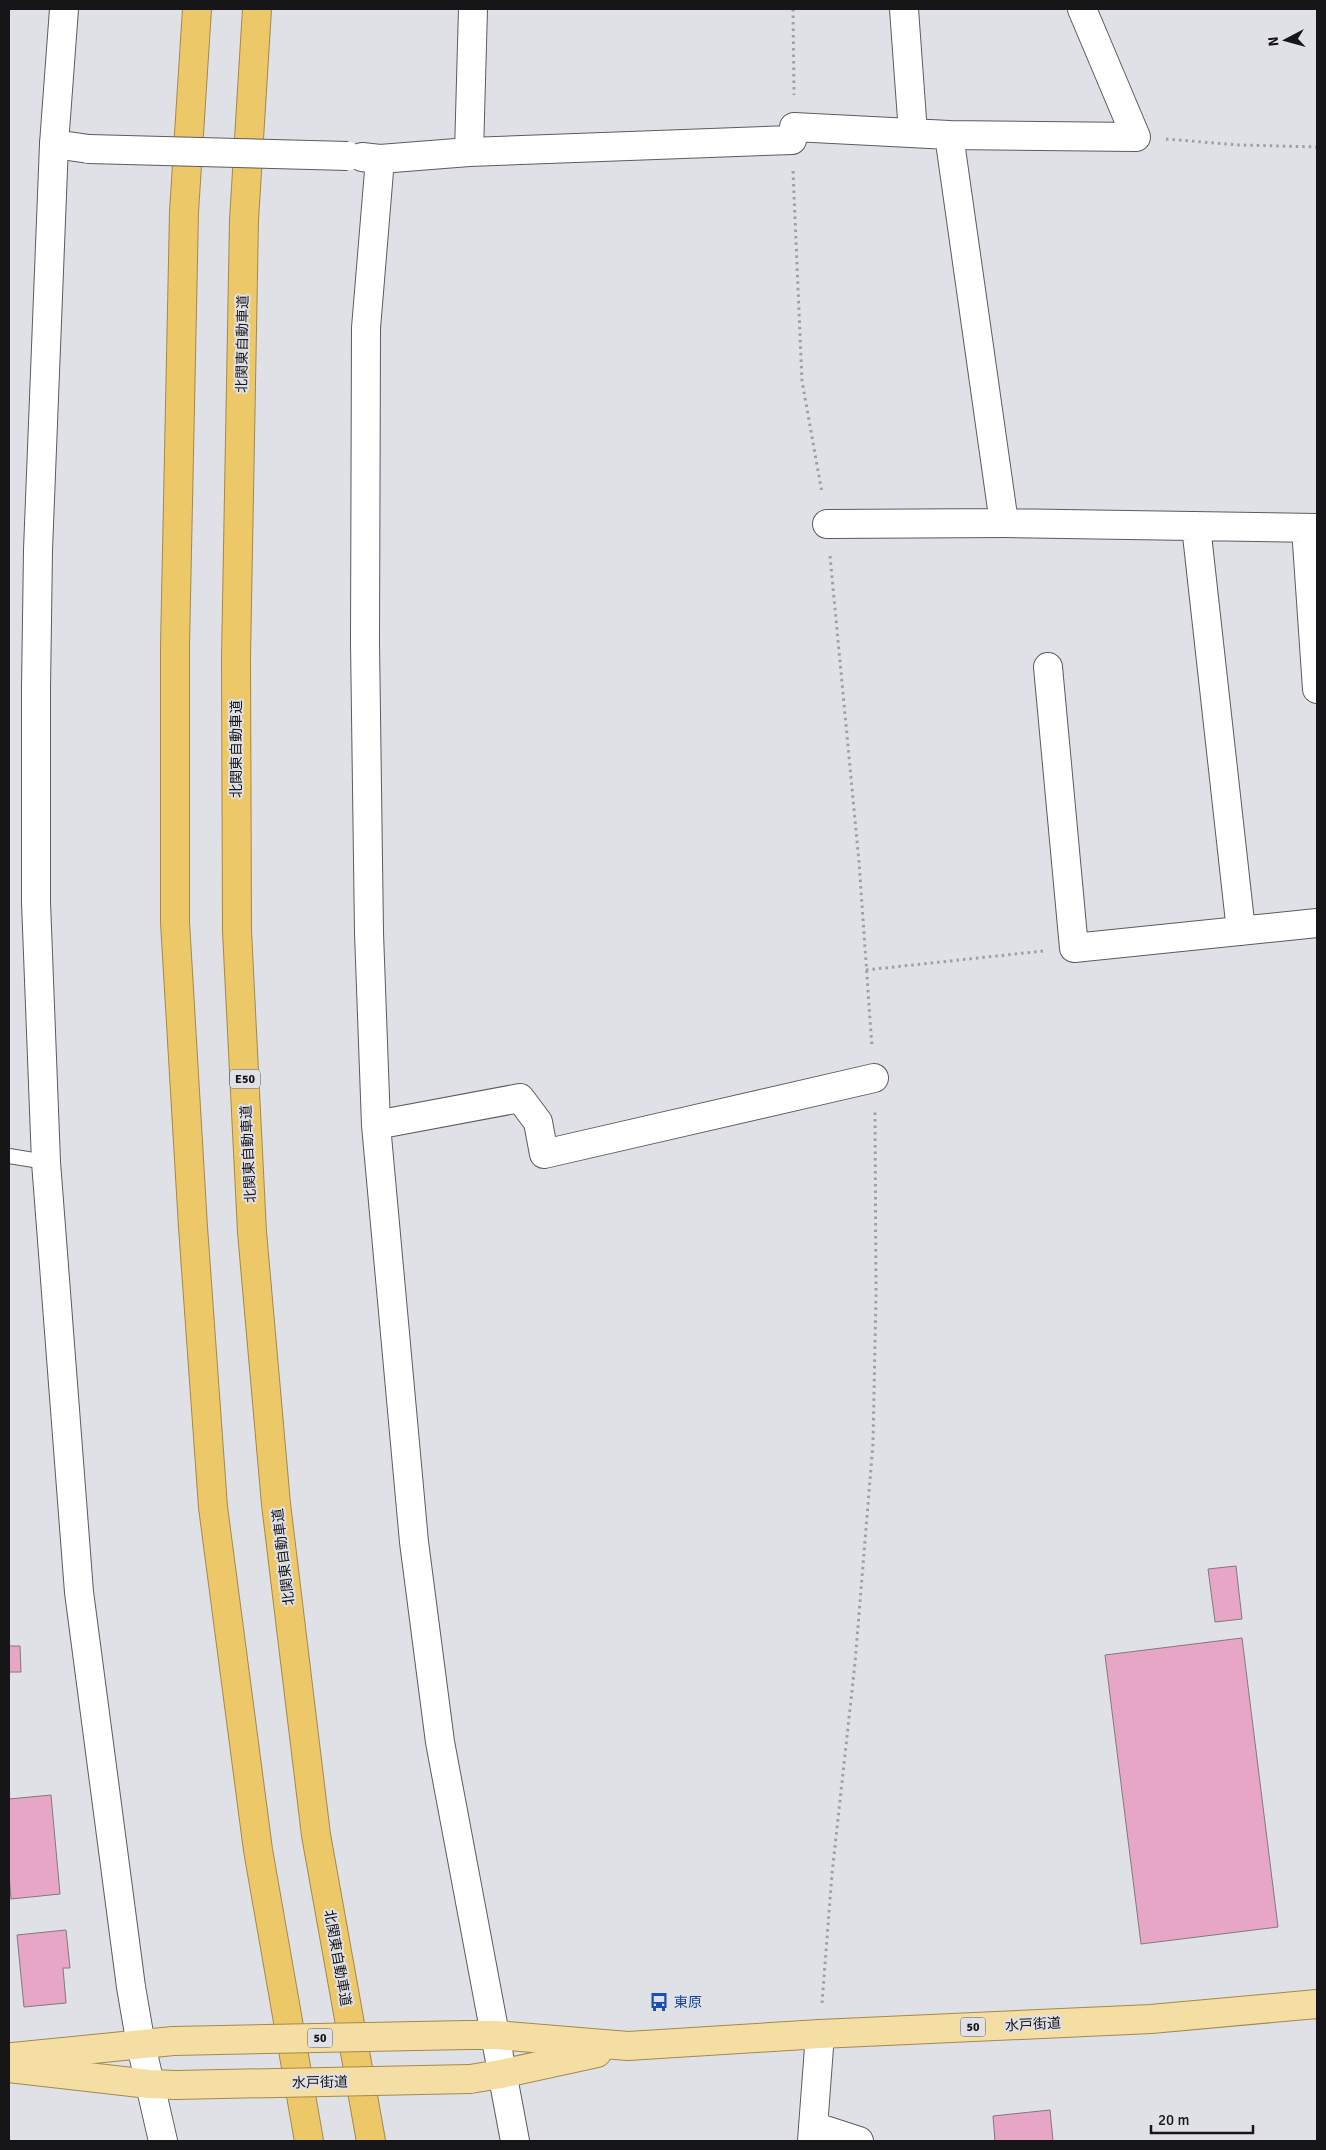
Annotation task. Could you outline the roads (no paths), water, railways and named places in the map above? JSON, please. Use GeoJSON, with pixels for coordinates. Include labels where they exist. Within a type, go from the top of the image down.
{"type":"FeatureCollection","features":[{"type":"Feature","properties":{"kind":"highway"},"geometry":{"type":"LineString","coordinates":[[197,9],[184,212],[175,647],[175,922],[213,1506],[258,1850],[309,2141]]}},
{"type":"Feature","properties":{"kind":"highway","name":"北関東自動車道"},"geometry":{"type":"LineString","coordinates":[[257,9],[244,220],[236,658],[237,930],[252,1232],[276,1504],[316,1835],[372,2141]]}},
{"type":"Feature","properties":{"kind":"main road","name":"水戸街道"},"geometry":{"type":"LineString","coordinates":[[9,2058],[173,2042],[467,2035],[496,2035],[628,2046],[820,2034],[1151,2019],[1317,2004]]}},
{"type":"Feature","properties":{"kind":"main road","name":"水戸街道"},"geometry":{"type":"LineString","coordinates":[[9,2068],[149,2084],[176,2085],[470,2079],[628,2046]]}},
{"type":"Feature","properties":{"kind":"street"},"geometry":{"type":"LineString","coordinates":[[64,9],[54,144],[38,550],[36,902],[46,1162],[80,1592],[131,1987],[149,2084],[163,2141]]}},
{"type":"Feature","properties":{"kind":"street"},"geometry":{"type":"LineString","coordinates":[[469,152],[473,9]]}},
{"type":"Feature","properties":{"kind":"street"},"geometry":{"type":"LineString","coordinates":[[904,9],[913,133]]}},
{"type":"Feature","properties":{"kind":"street"},"geometry":{"type":"LineString","coordinates":[[54,144],[90,149],[348,156],[380,159],[793,133],[1136,137],[1082,9]]}},
{"type":"Feature","properties":{"kind":"street"},"geometry":{"type":"LineString","coordinates":[[949,135],[1004,523]]}},
{"type":"Feature","properties":{"kind":"street"},"geometry":{"type":"LineString","coordinates":[[380,159],[366,328],[365,583],[369,934],[376,1125],[417,1571],[440,1742],[468,1897],[496,2035],[501,2074],[514,2141]]}},
{"type":"Feature","properties":{"kind":"street"},"geometry":{"type":"LineString","coordinates":[[827,524],[1004,523],[1311,528],[1317,689]]}},
{"type":"Feature","properties":{"kind":"street"},"geometry":{"type":"LineString","coordinates":[[1196,526],[1241,931]]}},
{"type":"Feature","properties":{"kind":"street"},"geometry":{"type":"LineString","coordinates":[[1048,667],[1074,948],[1317,923]]}},
{"type":"Feature","properties":{"kind":"street"},"geometry":{"type":"LineString","coordinates":[[376,1125],[520,1098],[538,1122],[544,1154],[874,1078]]}},
{"type":"Feature","properties":{"kind":"street"},"geometry":{"type":"LineString","coordinates":[[820,2034],[813,2134],[859,2141]]}},
{"type":"Feature","properties":{"kind":"lane"},"geometry":{"type":"LineString","coordinates":[[9,1156],[46,1162]]}},
{"type":"Feature","properties":{"kind":"place","name":"東原"},"geometry":{"type":"Point","coordinates":[659,2002]}}]}
